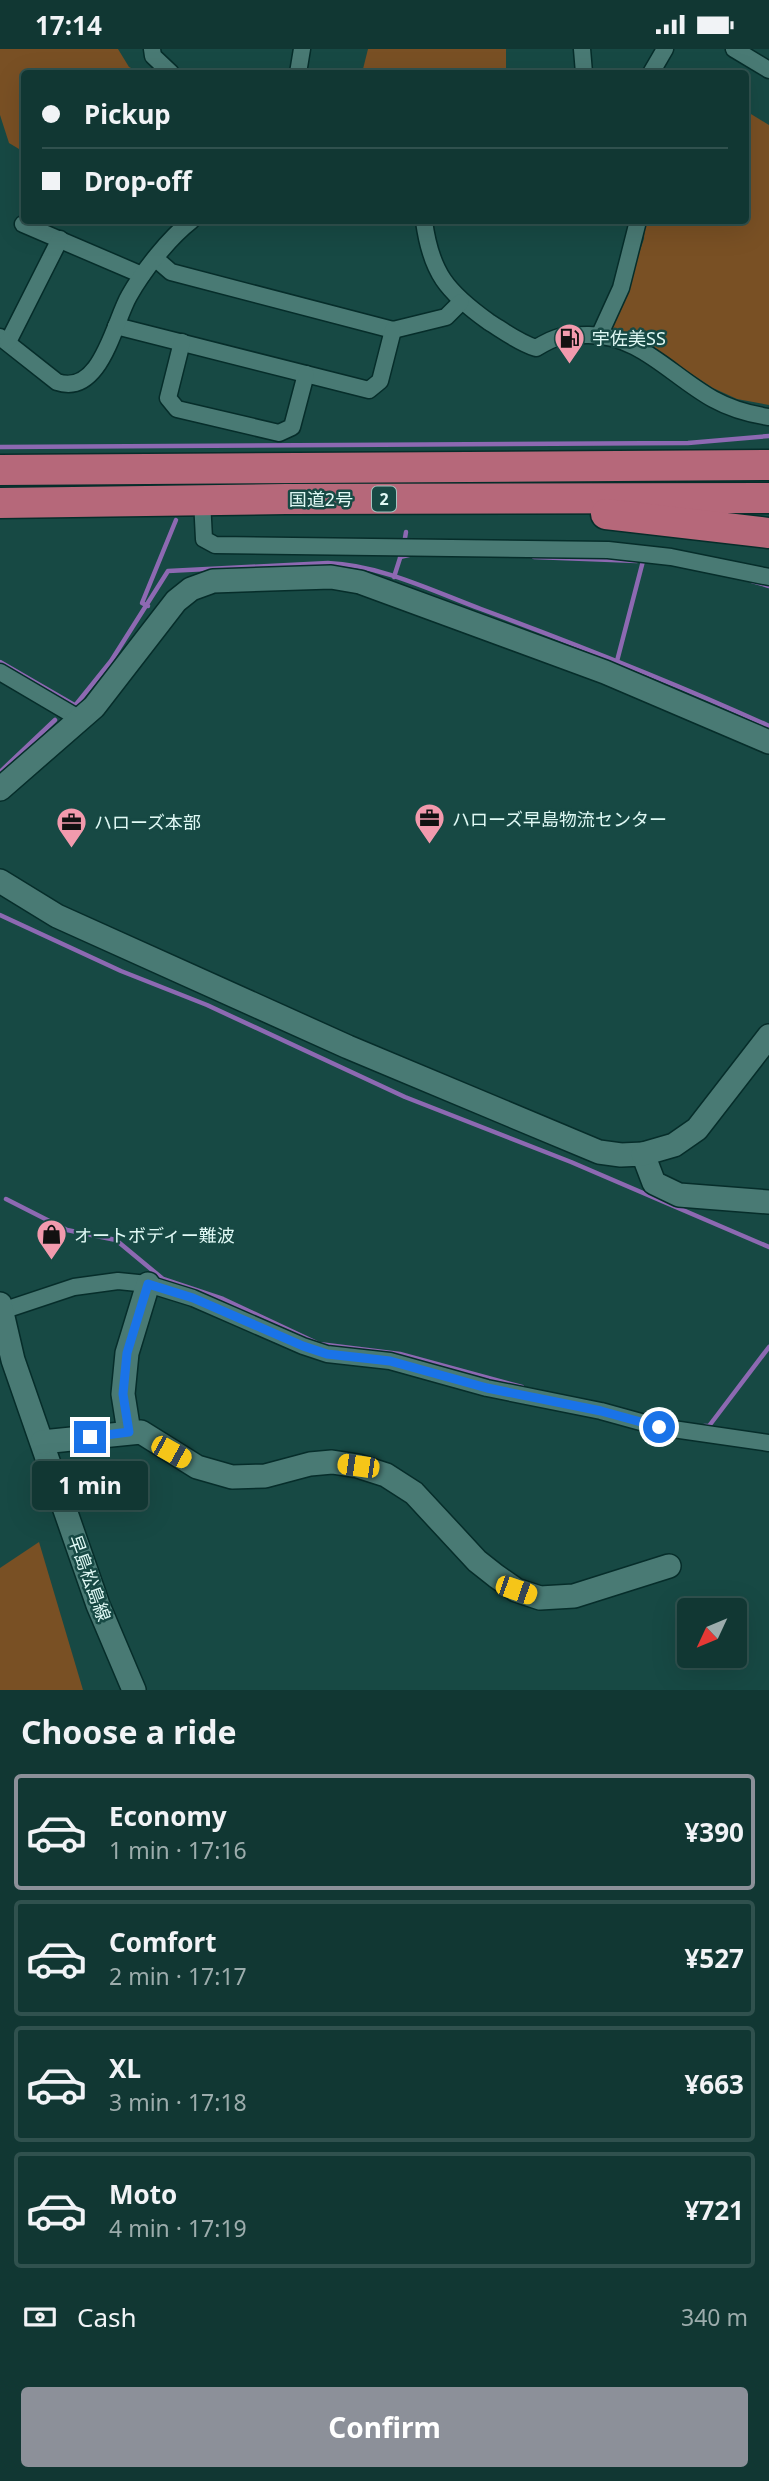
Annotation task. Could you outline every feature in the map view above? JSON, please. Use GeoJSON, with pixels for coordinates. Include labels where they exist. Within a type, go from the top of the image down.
{"type":"FeatureCollection","features":[{"type":"Feature","properties":{"kind":"highway","name":"国道2号"},"geometry":{"type":"LineString","coordinates":[[0,470],[769,465]]}},
{"type":"Feature","properties":{"kind":"highway","name":"国道2号"},"geometry":{"type":"LineString","coordinates":[[0,503],[286,499],[769,498]]}},
{"type":"Feature","properties":{"kind":"highway"},"geometry":{"type":"LineString","coordinates":[[286,499],[378,506],[577,511],[769,533]]}},
{"type":"Feature","properties":{"kind":"street"},"geometry":{"type":"LineString","coordinates":[[152,49],[153,57],[168,70]]}},
{"type":"Feature","properties":{"kind":"street"},"geometry":{"type":"LineString","coordinates":[[300,70],[303,49]]}},
{"type":"Feature","properties":{"kind":"street"},"geometry":{"type":"LineString","coordinates":[[582,49],[584,70]]}},
{"type":"Feature","properties":{"kind":"street"},"geometry":{"type":"LineString","coordinates":[[653,70],[666,49]]}},
{"type":"Feature","properties":{"kind":"street"},"geometry":{"type":"LineString","coordinates":[[720,49],[729,55],[734,49],[769,70]]}},
{"type":"Feature","properties":{"kind":"street"},"geometry":{"type":"LineString","coordinates":[[25,224],[142,275]]}},
{"type":"Feature","properties":{"kind":"street"},"geometry":{"type":"LineString","coordinates":[[60,240],[4,339],[47,376],[65,385],[75,384],[93,372],[142,275],[188,224]]}},
{"type":"Feature","properties":{"kind":"street"},"geometry":{"type":"LineString","coordinates":[[425,224],[432,256],[446,286],[461,302],[518,342],[536,348],[558,335],[600,334],[626,341],[647,351],[712,398],[739,411],[769,417]]}},
{"type":"Feature","properties":{"kind":"street"},"geometry":{"type":"LineString","coordinates":[[600,334],[621,288],[637,224]]}},
{"type":"Feature","properties":{"kind":"street"},"geometry":{"type":"LineString","coordinates":[[156,259],[172,272],[393,330],[446,317],[461,302]]}},
{"type":"Feature","properties":{"kind":"street"},"geometry":{"type":"LineString","coordinates":[[116,325],[369,390],[380,381],[393,330]]}},
{"type":"Feature","properties":{"kind":"street"},"geometry":{"type":"LineString","coordinates":[[182,342],[168,398],[177,409],[279,433],[292,427],[306,374]]}},
{"type":"Feature","properties":{"kind":"street"},"geometry":{"type":"LineString","coordinates":[[202,500],[204,539],[215,545],[608,550],[671,557],[769,577]]}},
{"type":"Feature","properties":{"kind":"street"},"geometry":{"type":"LineString","coordinates":[[0,789],[94,706],[176,601],[191,589],[214,581],[331,577],[360,582],[605,672],[769,742]]}},
{"type":"Feature","properties":{"kind":"street"},"geometry":{"type":"LineString","coordinates":[[0,672],[80,719]]}},
{"type":"Feature","properties":{"kind":"street"},"geometry":{"type":"LineString","coordinates":[[0,881],[57,916],[348,1047],[598,1151],[621,1155],[643,1154],[674,1145],[697,1129],[769,1036]]}},
{"type":"Feature","properties":{"kind":"street"},"geometry":{"type":"LineString","coordinates":[[643,1154],[654,1183],[679,1195],[769,1202]]}},
{"type":"Feature","properties":{"kind":"street"},"geometry":{"type":"LineString","coordinates":[[1,1308],[74,1287],[118,1281],[148,1284],[193,1298],[327,1354],[390,1361],[487,1388],[601,1411],[659,1427],[769,1443]]}},
{"type":"Feature","properties":{"kind":"street"},"geometry":{"type":"LineString","coordinates":[[129,1432],[123,1394],[127,1353],[148,1284]]}},
{"type":"Feature","properties":{"kind":"street","name":"早島松島線"},"geometry":{"type":"LineString","coordinates":[[1,1308],[6,1360],[41,1442],[98,1605],[134,1690]]}},
{"type":"Feature","properties":{"kind":"street"},"geometry":{"type":"LineString","coordinates":[[41,1442],[141,1432],[197,1467],[232,1477],[265,1476],[310,1464],[332,1462],[358,1466],[386,1475],[414,1493],[477,1561],[516,1590],[540,1598],[573,1596],[669,1566]]}},
{"type":"Feature","properties":{"kind":"shaded area"},"geometry":{"type":"Polygon","coordinates":[[[0,49],[118,49],[129,67],[136,70],[21,70],[21,150],[9,143],[0,115],[0,49]]]}},
{"type":"Feature","properties":{"kind":"shaded area"},"geometry":{"type":"Polygon","coordinates":[[[368,49],[506,49],[506,70],[363,70],[368,49]]]}},
{"type":"Feature","properties":{"kind":"shaded area"},"geometry":{"type":"Polygon","coordinates":[[[749,113],[769,125],[769,405],[737,399],[713,388],[651,347],[612,328],[644,239],[645,224],[749,224],[749,113]]]}},
{"type":"Feature","properties":{"kind":"shaded area"},"geometry":{"type":"Polygon","coordinates":[[[39,1542],[83,1690],[0,1690],[0,1568],[39,1542]]]}},
{"type":"Feature","properties":{"kind":"waterway"},"geometry":{"type":"LineString","coordinates":[[0,447],[688,443],[769,436]]}},
{"type":"Feature","properties":{"kind":"waterway"},"geometry":{"type":"LineString","coordinates":[[148,606],[142,603],[176,520]]}},
{"type":"Feature","properties":{"kind":"waterway"},"geometry":{"type":"LineString","coordinates":[[405,538],[406,532]]}},
{"type":"Feature","properties":{"kind":"waterway"},"geometry":{"type":"LineString","coordinates":[[400,557],[413,554]]}},
{"type":"Feature","properties":{"kind":"waterway"},"geometry":{"type":"LineString","coordinates":[[394,577],[401,555]]}},
{"type":"Feature","properties":{"kind":"waterway"},"geometry":{"type":"LineString","coordinates":[[534,557],[637,561]]}},
{"type":"Feature","properties":{"kind":"waterway"},"geometry":{"type":"LineString","coordinates":[[617,661],[643,561]]}},
{"type":"Feature","properties":{"kind":"waterway"},"geometry":{"type":"LineString","coordinates":[[74,707],[111,661],[168,571],[328,563],[367,569],[425,587],[626,665],[769,726]]}},
{"type":"Feature","properties":{"kind":"waterway"},"geometry":{"type":"LineString","coordinates":[[752,581],[769,586]]}},
{"type":"Feature","properties":{"kind":"waterway"},"geometry":{"type":"LineString","coordinates":[[0,662],[76,706]]}},
{"type":"Feature","properties":{"kind":"waterway"},"geometry":{"type":"LineString","coordinates":[[0,772],[55,720]]}},
{"type":"Feature","properties":{"kind":"waterway"},"geometry":{"type":"LineString","coordinates":[[0,915],[121,971],[207,1005],[405,1097],[571,1162],[769,1247]]}},
{"type":"Feature","properties":{"kind":"waterway"},"geometry":{"type":"LineString","coordinates":[[6,1199],[67,1230],[116,1240],[163,1279],[223,1299],[319,1344],[400,1354],[522,1387]]}},
{"type":"Feature","properties":{"kind":"waterway"},"geometry":{"type":"LineString","coordinates":[[704,1426],[709,1426],[769,1347]]}},
{"type":"Feature","properties":{"kind":"place","name":"宇佐美SS"},"geometry":{"type":"Point","coordinates":[569,365]}},
{"type":"Feature","properties":{"kind":"place","name":"ハローズ早島物流センター"},"geometry":{"type":"Point","coordinates":[429,846]}},
{"type":"Feature","properties":{"kind":"place","name":"ハローズ本部"},"geometry":{"type":"Point","coordinates":[71,849]}},
{"type":"Feature","properties":{"kind":"place","name":"オートボディー難波"},"geometry":{"type":"Point","coordinates":[51,1262]}},
{"type":"Feature","properties":{"kind":"route"},"geometry":{"type":"LineString","coordinates":[[90,1437],[129,1432],[123,1394],[127,1353],[148,1284],[193,1298],[327,1354],[390,1361],[487,1388],[601,1411],[659,1427]]}}]}
